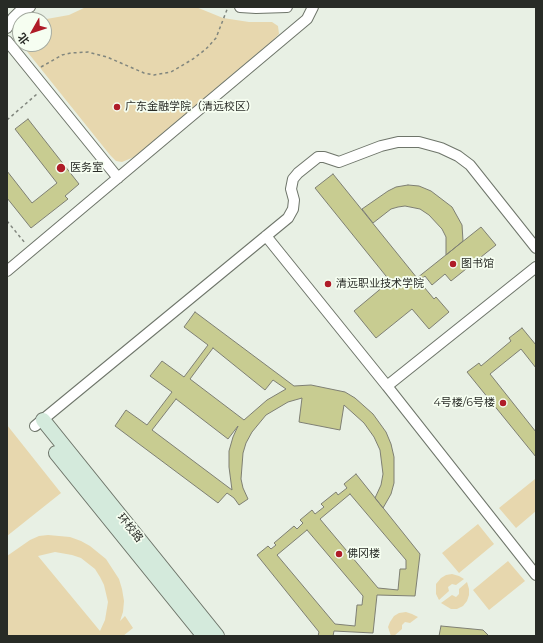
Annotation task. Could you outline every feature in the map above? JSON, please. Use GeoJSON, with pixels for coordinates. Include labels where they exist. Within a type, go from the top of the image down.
{"type":"FeatureCollection","features":[{"type":"Feature","properties":{"kind":"street"},"geometry":{"type":"LineString","coordinates":[[7,28],[19,12],[30,7]]}},
{"type":"Feature","properties":{"kind":"street"},"geometry":{"type":"LineString","coordinates":[[240,7],[287,7]]}},
{"type":"Feature","properties":{"kind":"street"},"geometry":{"type":"LineString","coordinates":[[7,271],[307,19],[313,7]]}},
{"type":"Feature","properties":{"kind":"street"},"geometry":{"type":"LineString","coordinates":[[7,41],[118,178]]}},
{"type":"Feature","properties":{"kind":"street"},"geometry":{"type":"LineString","coordinates":[[39,423],[288,218],[294,209],[294,200],[291,189],[293,179],[298,173],[315,160],[324,157],[339,162],[398,142],[419,142],[441,148],[458,156],[470,165],[536,248]]}},
{"type":"Feature","properties":{"kind":"street"},"geometry":{"type":"LineString","coordinates":[[266,236],[536,575]]}},
{"type":"Feature","properties":{"kind":"street"},"geometry":{"type":"LineString","coordinates":[[387,386],[536,267]]}},
{"type":"Feature","properties":{"kind":"street","name":"环校路"},"geometry":{"type":"LineString","coordinates":[[39,423],[206,634]]}},
{"type":"Feature","properties":{"kind":"path"},"geometry":{"type":"LineString","coordinates":[[33,73],[62,55],[81,52],[97,54],[144,73],[154,75],[171,72],[193,59],[206,49],[216,38],[228,7]]}},
{"type":"Feature","properties":{"kind":"path"},"geometry":{"type":"LineString","coordinates":[[7,120],[45,88]]}},
{"type":"Feature","properties":{"kind":"path"},"geometry":{"type":"LineString","coordinates":[[7,221],[31,251]]}},
{"type":"Feature","properties":{"kind":"shaded area"},"geometry":{"type":"Polygon","coordinates":[[[86,7],[196,7],[223,18],[249,22],[272,22],[278,26],[279,34],[134,157],[122,162],[116,161],[110,155],[27,52],[52,52],[52,18],[69,15],[86,7]]]}},
{"type":"Feature","properties":{"kind":"shaded area"},"geometry":{"type":"Polygon","coordinates":[[[7,425],[61,493],[7,536],[7,425]]]}},
{"type":"Feature","properties":{"kind":"shaded area"},"geometry":{"type":"Polygon","coordinates":[[[535,479],[536,511],[516,528],[499,508],[535,479]]]}},
{"type":"Feature","properties":{"kind":"shaded area"},"geometry":{"type":"Polygon","coordinates":[[[478,524],[494,544],[459,573],[442,553],[478,524]]]}},
{"type":"Feature","properties":{"kind":"shaded area"},"geometry":{"type":"Polygon","coordinates":[[[48,535],[70,537],[90,546],[106,559],[119,579],[122,589],[124,601],[120,621],[125,616],[133,628],[123,636],[7,636],[7,556],[30,540],[39,536],[48,535]],[[55,552],[38,556],[100,631],[105,620],[108,602],[104,585],[95,569],[81,558],[55,552]]]}},
{"type":"Feature","properties":{"kind":"shaded area"},"geometry":{"type":"Polygon","coordinates":[[[508,561],[525,581],[489,610],[473,590],[508,561]]]}},
{"type":"Feature","properties":{"kind":"shaded area"},"geometry":{"type":"Polygon","coordinates":[[[452,574],[464,579],[456,585],[452,584],[448,587],[449,591],[439,600],[436,594],[436,584],[441,578],[452,574]]]}},
{"type":"Feature","properties":{"kind":"shaded area"},"geometry":{"type":"Polygon","coordinates":[[[467,582],[469,595],[463,606],[457,609],[451,609],[441,603],[452,595],[456,597],[459,594],[459,589],[467,582]]]}},
{"type":"Feature","properties":{"kind":"shaded area"},"geometry":{"type":"Polygon","coordinates":[[[406,612],[418,617],[410,623],[405,622],[402,625],[402,629],[394,636],[391,636],[388,627],[390,622],[394,616],[399,613],[406,612]]]}},
{"type":"Feature","properties":{"kind":"building"},"geometry":{"type":"Polygon","coordinates":[[[28,119],[79,184],[65,196],[68,199],[31,228],[7,198],[7,171],[32,203],[57,183],[15,129],[28,119]]]}},
{"type":"Feature","properties":{"kind":"building","name":"图书馆"},"geometry":{"type":"Polygon","coordinates":[[[333,174],[417,278],[481,227],[496,245],[451,281],[445,274],[432,285],[425,276],[419,281],[434,299],[436,297],[449,312],[429,329],[412,309],[376,338],[354,311],[390,281],[315,188],[333,174]]]}},
{"type":"Feature","properties":{"kind":"building"},"geometry":{"type":"Polygon","coordinates":[[[408,185],[419,186],[431,191],[452,207],[462,225],[463,241],[446,255],[446,237],[442,229],[429,215],[420,209],[405,206],[391,209],[373,223],[362,209],[388,191],[396,187],[408,185]]]}},
{"type":"Feature","properties":{"kind":"building"},"geometry":{"type":"Polygon","coordinates":[[[195,312],[294,386],[311,385],[345,392],[355,398],[373,414],[386,432],[394,457],[394,483],[391,494],[383,508],[375,498],[381,485],[383,474],[380,450],[374,437],[364,423],[344,405],[340,430],[299,422],[302,398],[288,402],[266,415],[252,432],[243,453],[241,479],[248,499],[239,505],[234,498],[227,493],[218,503],[115,426],[126,410],[147,425],[172,392],[150,376],[162,361],[184,377],[208,345],[184,327],[195,312]],[[213,348],[190,379],[244,420],[267,400],[286,389],[273,380],[265,390],[213,348]],[[176,399],[152,430],[232,490],[229,467],[229,451],[238,426],[228,439],[176,399]]]}},
{"type":"Feature","properties":{"kind":"building","name":"4号楼/6号楼"},"geometry":{"type":"Polygon","coordinates":[[[522,328],[536,345],[536,368],[521,349],[490,374],[536,432],[536,457],[467,372],[479,363],[481,366],[511,341],[509,338],[522,328]]]}},
{"type":"Feature","properties":{"kind":"building","name":"佛冈楼"},"geometry":{"type":"Polygon","coordinates":[[[356,474],[420,554],[415,596],[377,595],[373,633],[334,631],[333,636],[318,636],[319,632],[257,555],[268,546],[271,549],[276,545],[274,543],[294,526],[297,529],[303,523],[300,520],[312,510],[315,514],[324,507],[321,504],[336,492],[338,495],[347,488],[344,484],[356,474]],[[350,494],[320,519],[378,588],[398,590],[400,569],[406,569],[406,560],[350,494]],[[307,530],[277,555],[335,624],[355,626],[357,605],[362,605],[363,596],[307,530]]]}},
{"type":"Feature","properties":{"kind":"building"},"geometry":{"type":"Polygon","coordinates":[[[441,626],[483,630],[489,636],[439,636],[441,626]]]}},
{"type":"Feature","properties":{"kind":"place","name":"广东金融学院（清远校区）"},"geometry":{"type":"Point","coordinates":[117,107]}},
{"type":"Feature","properties":{"kind":"place","name":"医务室"},"geometry":{"type":"Point","coordinates":[61,168]}},
{"type":"Feature","properties":{"kind":"place","name":"图书馆"},"geometry":{"type":"Point","coordinates":[453,264]}},
{"type":"Feature","properties":{"kind":"place","name":"清远职业技术学院"},"geometry":{"type":"Point","coordinates":[328,284]}},
{"type":"Feature","properties":{"kind":"place","name":"4号楼/6号楼"},"geometry":{"type":"Point","coordinates":[503,403]}},
{"type":"Feature","properties":{"kind":"place","name":"佛冈楼"},"geometry":{"type":"Point","coordinates":[339,554]}}]}
